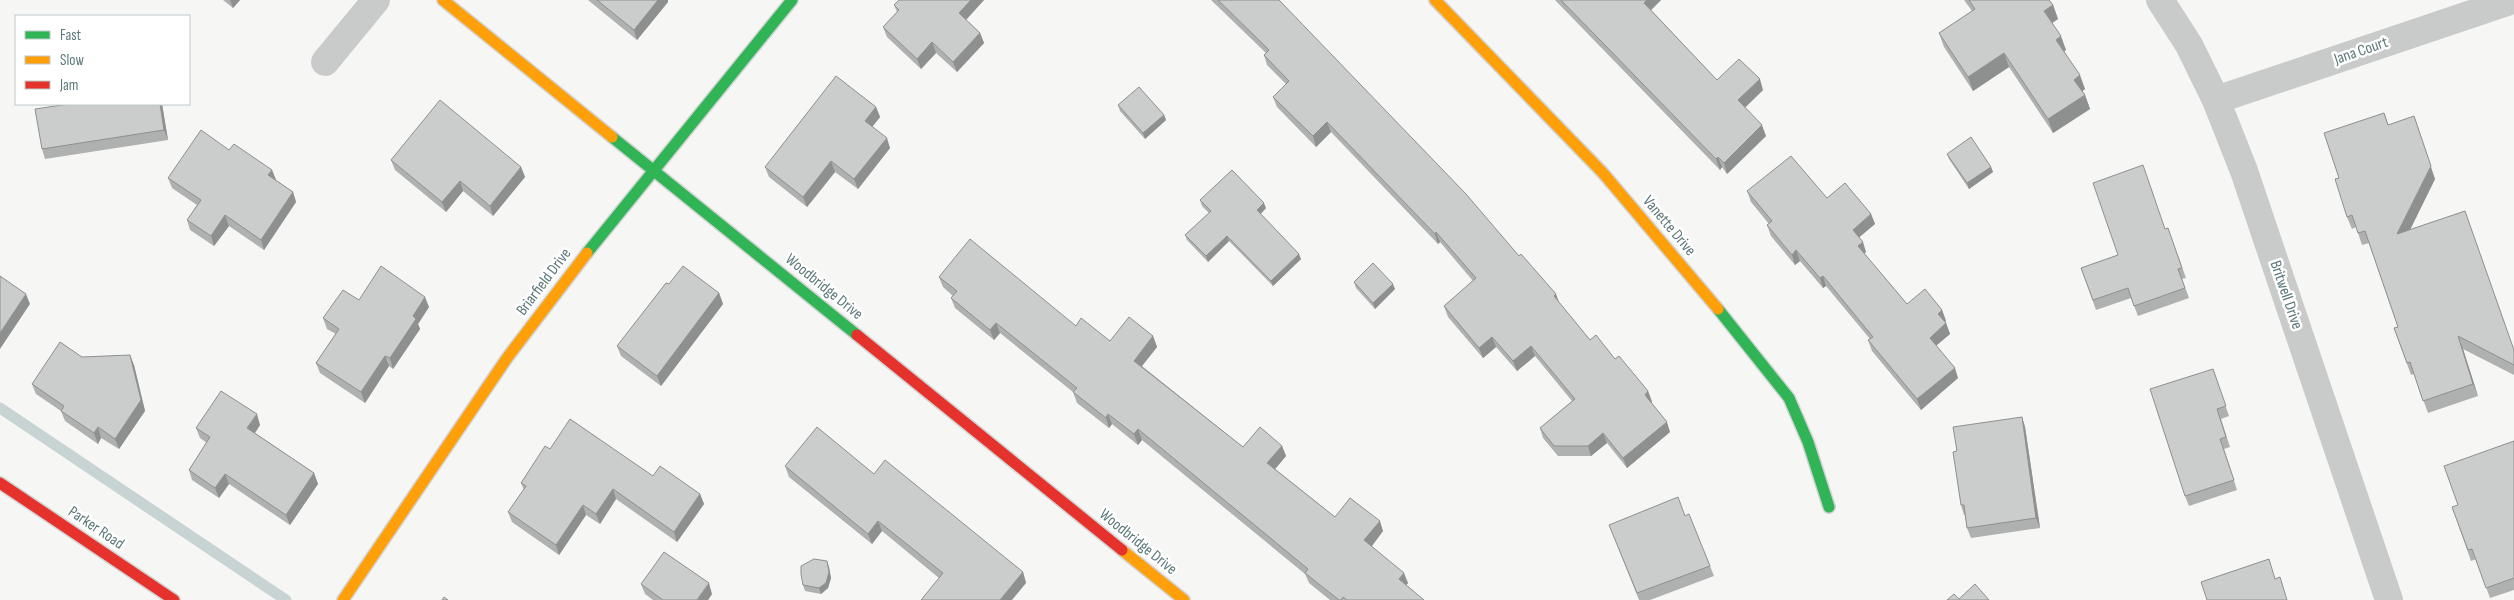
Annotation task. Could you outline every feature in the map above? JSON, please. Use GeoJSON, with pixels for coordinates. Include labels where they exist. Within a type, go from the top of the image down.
{"type":"FeatureCollection","features":[{"type":"Feature","properties":{"kind":"street"},"geometry":{"type":"LineString","coordinates":[[325,62],[376,0]]}},
{"type":"Feature","properties":{"kind":"street","name":"Woodbridge Drive"},"geometry":{"type":"LineString","coordinates":[[443,0],[1184,600]]}},
{"type":"Feature","properties":{"kind":"street","name":"Briarfield Drive"},"geometry":{"type":"LineString","coordinates":[[343,600],[507,358],[613,219],[792,0]]}},
{"type":"Feature","properties":{"kind":"street","name":"Vanette Drive"},"geometry":{"type":"LineString","coordinates":[[1435,0],[1603,173],[1746,342],[1789,398],[1808,442],[1830,507]]}},
{"type":"Feature","properties":{"kind":"street","name":"Britwell Drive"},"geometry":{"type":"LineString","coordinates":[[2160,0],[2189,45],[2216,100],[2244,171],[2389,600]]}},
{"type":"Feature","properties":{"kind":"street","name":"Jana Court"},"geometry":{"type":"LineString","coordinates":[[2216,100],[2507,2]]}},
{"type":"Feature","properties":{"kind":"street","name":"Parker Road"},"geometry":{"type":"LineString","coordinates":[[0,483],[174,600]]}},
{"type":"Feature","properties":{"kind":"building"},"geometry":{"type":"Polygon","coordinates":[[[597,0],[658,0],[634,30],[597,0]]]}},
{"type":"Feature","properties":{"kind":"building"},"geometry":{"type":"Polygon","coordinates":[[[899,0],[971,0],[959,13],[980,33],[953,62],[932,42],[917,59],[883,27],[899,10],[894,5],[899,0]]]}},
{"type":"Feature","properties":{"kind":"building"},"geometry":{"type":"Polygon","coordinates":[[[1218,0],[1279,0],[1466,194],[1519,256],[1521,254],[1556,294],[1554,296],[1590,340],[1596,335],[1615,359],[1619,356],[1648,391],[1645,395],[1667,422],[1623,458],[1603,433],[1588,446],[1554,446],[1540,428],[1575,399],[1531,346],[1513,361],[1492,337],[1479,348],[1444,306],[1476,278],[1436,232],[1435,234],[1327,122],[1313,136],[1273,97],[1289,81],[1264,55],[1269,50],[1218,0]]]}},
{"type":"Feature","properties":{"kind":"building"},"geometry":{"type":"Polygon","coordinates":[[[1561,0],[1647,0],[1644,3],[1717,80],[1739,59],[1760,79],[1738,100],[1762,125],[1724,163],[1718,157],[1716,159],[1561,0]]]}},
{"type":"Feature","properties":{"kind":"building"},"geometry":{"type":"Polygon","coordinates":[[[1969,0],[2049,0],[2053,5],[2044,11],[2061,36],[2056,40],[2080,75],[2074,80],[2085,95],[2048,119],[2004,53],[1968,77],[1939,33],[1975,9],[1969,0]]]}},
{"type":"Feature","properties":{"kind":"building"},"geometry":{"type":"Polygon","coordinates":[[[836,76],[876,107],[865,121],[887,138],[854,179],[831,161],[803,197],[765,167],[836,76]]]}},
{"type":"Feature","properties":{"kind":"building"},"geometry":{"type":"Polygon","coordinates":[[[1139,87],[1164,115],[1143,133],[1118,105],[1139,87]]]}},
{"type":"Feature","properties":{"kind":"building"},"geometry":{"type":"Polygon","coordinates":[[[440,100],[521,167],[490,206],[460,181],[442,202],[391,160],[440,100]]]}},
{"type":"Feature","properties":{"kind":"building"},"geometry":{"type":"Polygon","coordinates":[[[62,105],[160,105],[164,130],[42,149],[35,109],[62,105]]]}},
{"type":"Feature","properties":{"kind":"building"},"geometry":{"type":"Polygon","coordinates":[[[2384,113],[2388,125],[2414,116],[2431,166],[2397,234],[2465,211],[2514,350],[2514,365],[2458,336],[2473,384],[2423,401],[2410,362],[2407,363],[2394,328],[2398,327],[2365,231],[2358,233],[2352,215],[2347,217],[2335,179],[2339,178],[2324,133],[2384,113]]]}},
{"type":"Feature","properties":{"kind":"building"},"geometry":{"type":"Polygon","coordinates":[[[201,130],[229,150],[234,144],[272,170],[268,175],[293,192],[261,240],[225,215],[211,236],[187,220],[201,200],[168,178],[201,130]]]}},
{"type":"Feature","properties":{"kind":"building"},"geometry":{"type":"Polygon","coordinates":[[[1971,137],[1991,167],[1967,183],[1947,154],[1971,137]]]}},
{"type":"Feature","properties":{"kind":"building"},"geometry":{"type":"Polygon","coordinates":[[[1791,156],[1827,198],[1845,183],[1871,214],[1853,230],[1863,242],[1858,246],[1907,304],[1925,289],[1942,310],[1938,314],[1946,323],[1930,338],[1955,368],[1917,399],[1868,340],[1873,337],[1823,276],[1820,278],[1796,250],[1792,255],[1767,225],[1772,221],[1747,191],[1791,156]]]}},
{"type":"Feature","properties":{"kind":"building"},"geometry":{"type":"Polygon","coordinates":[[[2143,165],[2165,229],[2168,228],[2182,268],[2178,269],[2185,288],[2134,306],[2128,288],[2093,300],[2081,268],[2118,255],[2093,183],[2143,165]]]}},
{"type":"Feature","properties":{"kind":"building"},"geometry":{"type":"Polygon","coordinates":[[[1232,170],[1264,203],[1257,210],[1299,254],[1271,281],[1227,236],[1206,256],[1185,235],[1211,211],[1200,200],[1232,170]]]}},
{"type":"Feature","properties":{"kind":"building"},"geometry":{"type":"Polygon","coordinates":[[[970,239],[1076,326],[1081,318],[1110,341],[1129,317],[1153,336],[1134,361],[1243,447],[1260,427],[1282,446],[1267,463],[1335,517],[1350,498],[1380,521],[1364,540],[1404,573],[1399,579],[1424,600],[1347,600],[1343,597],[1339,600],[1305,573],[1308,569],[1138,429],[1134,434],[1108,414],[1106,418],[1073,392],[1077,388],[996,323],[990,330],[951,298],[957,291],[939,277],[970,239]]]}},
{"type":"Feature","properties":{"kind":"building"},"geometry":{"type":"Polygon","coordinates":[[[1373,263],[1393,284],[1373,303],[1354,282],[1373,263]]]}},
{"type":"Feature","properties":{"kind":"building"},"geometry":{"type":"Polygon","coordinates":[[[381,266],[425,297],[413,316],[416,319],[390,358],[385,356],[361,392],[316,363],[339,329],[323,318],[343,290],[359,300],[381,266]]]}},
{"type":"Feature","properties":{"kind":"building"},"geometry":{"type":"Polygon","coordinates":[[[683,266],[719,293],[657,376],[617,346],[666,283],[669,284],[683,266]]]}},
{"type":"Feature","properties":{"kind":"building"},"geometry":{"type":"Polygon","coordinates":[[[0,276],[26,294],[0,333],[0,276]]]}},
{"type":"Feature","properties":{"kind":"building"},"geometry":{"type":"Polygon","coordinates":[[[60,342],[82,357],[130,355],[141,400],[115,439],[98,427],[94,433],[61,411],[64,406],[32,384],[60,342]]]}},
{"type":"Feature","properties":{"kind":"building"},"geometry":{"type":"Polygon","coordinates":[[[2213,369],[2226,406],[2217,409],[2226,437],[2220,439],[2234,480],[2185,496],[2150,389],[2213,369]]]}},
{"type":"Feature","properties":{"kind":"building"},"geometry":{"type":"Polygon","coordinates":[[[221,391],[257,414],[247,428],[314,473],[286,515],[225,474],[215,488],[189,470],[210,437],[196,428],[221,391]]]}},
{"type":"Feature","properties":{"kind":"building"},"geometry":{"type":"Polygon","coordinates":[[[2022,417],[2036,518],[1967,528],[1964,505],[1961,505],[1953,452],[1957,451],[1953,427],[2022,417]]]}},
{"type":"Feature","properties":{"kind":"building"},"geometry":{"type":"Polygon","coordinates":[[[570,419],[653,476],[660,466],[700,494],[674,532],[613,489],[596,514],[583,505],[556,545],[508,512],[526,486],[521,483],[545,446],[550,449],[570,419]]]}},
{"type":"Feature","properties":{"kind":"building"},"geometry":{"type":"Polygon","coordinates":[[[817,427],[874,474],[885,460],[1023,572],[1000,600],[921,600],[943,573],[878,521],[868,534],[785,466],[817,427]]]}},
{"type":"Feature","properties":{"kind":"building"},"geometry":{"type":"Polygon","coordinates":[[[2514,441],[2514,578],[2486,588],[2472,549],[2468,550],[2452,507],[2458,505],[2444,466],[2514,441]]]}},
{"type":"Feature","properties":{"kind":"building"},"geometry":{"type":"Polygon","coordinates":[[[1678,497],[1685,516],[1689,514],[1710,566],[1637,593],[1609,525],[1678,497]]]}},
{"type":"Feature","properties":{"kind":"building"},"geometry":{"type":"Polygon","coordinates":[[[664,552],[709,583],[697,600],[663,600],[641,584],[664,552]]]}},
{"type":"Feature","properties":{"kind":"building"},"geometry":{"type":"Polygon","coordinates":[[[814,559],[827,561],[829,572],[826,583],[819,588],[803,585],[801,574],[801,566],[814,559]]]}},
{"type":"Feature","properties":{"kind":"building"},"geometry":{"type":"Polygon","coordinates":[[[2269,559],[2275,579],[2280,577],[2287,600],[2207,600],[2201,582],[2269,559]]]}},
{"type":"Feature","properties":{"kind":"building"},"geometry":{"type":"Polygon","coordinates":[[[1975,584],[1989,600],[1947,600],[1954,594],[1959,599],[1975,584]]]}},
{"type":"Feature","properties":{"kind":"waterway"},"geometry":{"type":"LineString","coordinates":[[0,408],[286,600]]}},
{"type":"Feature","properties":{"kind":"traffic: fast"},"geometry":{"type":"LineString","coordinates":[[587,253],[792,0]]}},
{"type":"Feature","properties":{"kind":"traffic: fast"},"geometry":{"type":"LineString","coordinates":[[612,137],[857,335]]}},
{"type":"Feature","properties":{"kind":"traffic: fast"},"geometry":{"type":"LineString","coordinates":[[1718,309],[1789,398],[1808,442],[1829,507]]}},
{"type":"Feature","properties":{"kind":"traffic: slow"},"geometry":{"type":"LineString","coordinates":[[443,0],[612,137]]}},
{"type":"Feature","properties":{"kind":"traffic: slow"},"geometry":{"type":"LineString","coordinates":[[1435,0],[1603,173],[1718,309]]}},
{"type":"Feature","properties":{"kind":"traffic: slow"},"geometry":{"type":"LineString","coordinates":[[343,600],[507,358],[587,253]]}},
{"type":"Feature","properties":{"kind":"traffic: slow"},"geometry":{"type":"LineString","coordinates":[[1122,550],[1184,600]]}},
{"type":"Feature","properties":{"kind":"traffic: jam"},"geometry":{"type":"LineString","coordinates":[[857,335],[1122,550]]}},
{"type":"Feature","properties":{"kind":"traffic: jam"},"geometry":{"type":"LineString","coordinates":[[0,483],[174,600]]}}]}
